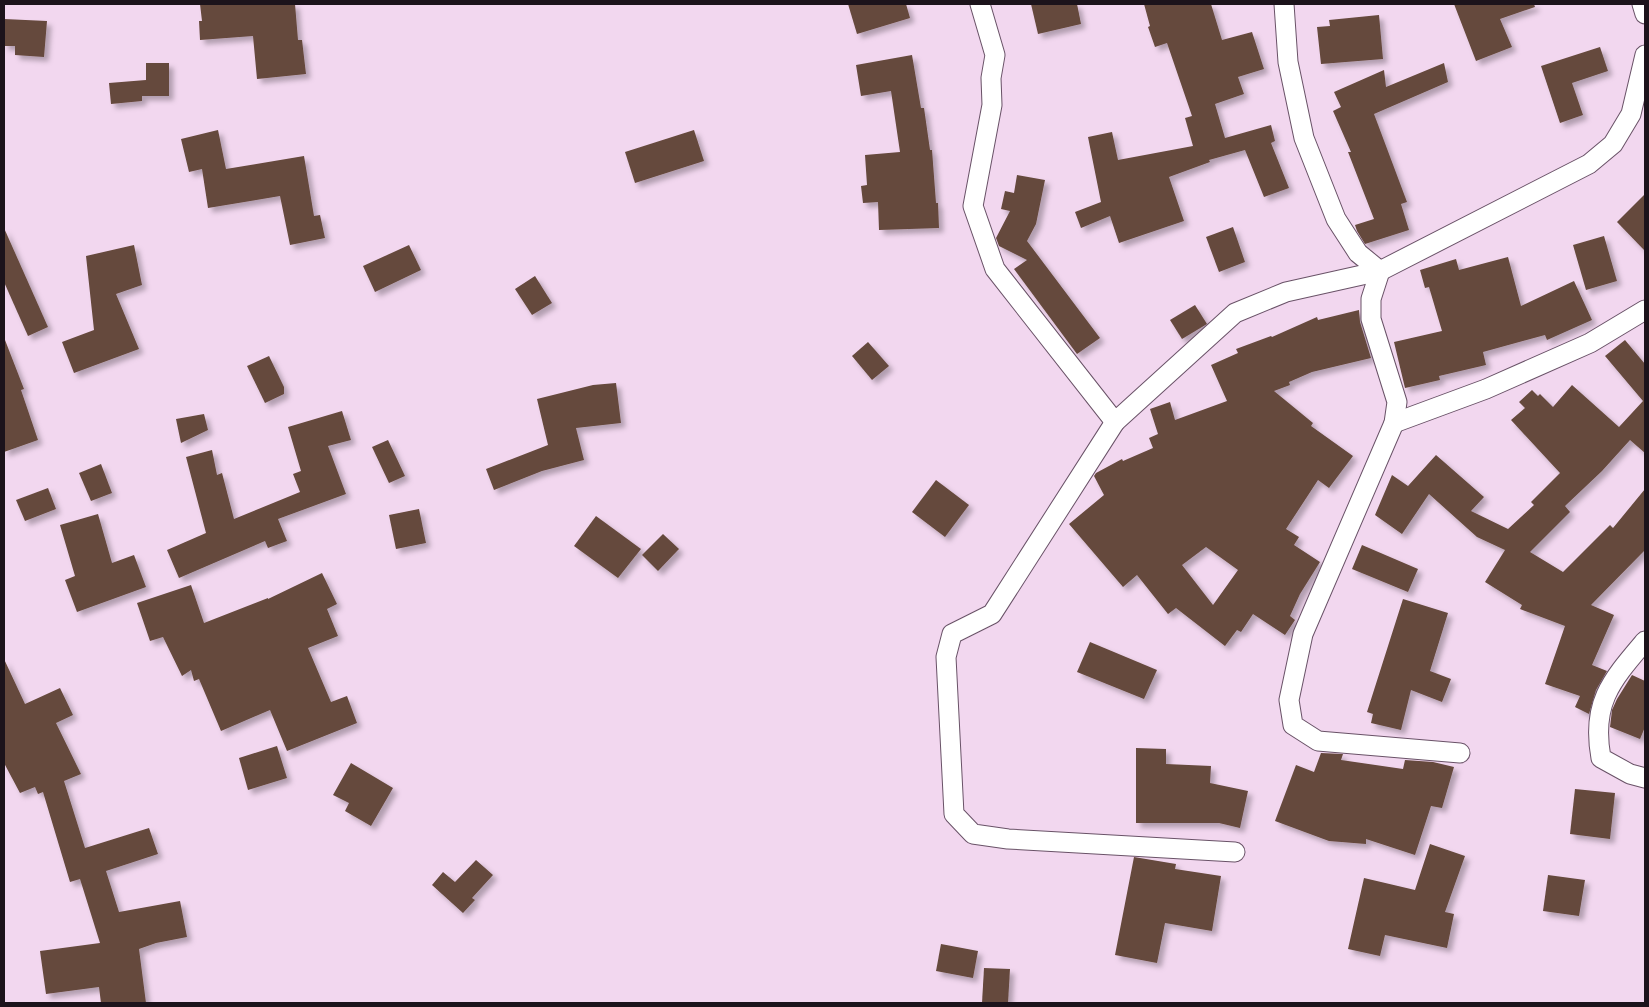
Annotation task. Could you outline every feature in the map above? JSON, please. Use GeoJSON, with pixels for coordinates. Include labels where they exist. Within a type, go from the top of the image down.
{"type":"FeatureCollection","features":[{"type":"Feature","properties":{"kind":"street"},"geometry":{"type":"LineString","coordinates":[[980,4],[995,55],[991,78],[992,105],[973,206],[995,269],[1115,422]]}},
{"type":"Feature","properties":{"kind":"street"},"geometry":{"type":"LineString","coordinates":[[1284,4],[1288,62],[1304,138],[1336,219],[1358,253],[1380,271]]}},
{"type":"Feature","properties":{"kind":"street"},"geometry":{"type":"LineString","coordinates":[[1642,4],[1645,14]]}},
{"type":"Feature","properties":{"kind":"street"},"geometry":{"type":"LineString","coordinates":[[1235,852],[1008,839],[973,834],[954,814],[946,657],[952,634],[992,614],[1115,422],[1236,313],[1286,292],[1380,271],[1589,164],[1613,144],[1631,114],[1645,55]]}},
{"type":"Feature","properties":{"kind":"street"},"geometry":{"type":"LineString","coordinates":[[1380,271],[1370,299],[1371,319],[1397,402],[1394,423],[1303,634],[1289,700],[1293,725],[1318,741],[1460,753]]}},
{"type":"Feature","properties":{"kind":"street"},"geometry":{"type":"LineString","coordinates":[[1394,423],[1486,389],[1590,343],[1645,310]]}},
{"type":"Feature","properties":{"kind":"street"},"geometry":{"type":"LineString","coordinates":[[1645,641],[1624,665],[1609,688],[1599,713],[1597,739],[1601,758],[1630,774],[1645,778]]}},
{"type":"Feature","properties":{"kind":"building"},"geometry":{"type":"Polygon","coordinates":[[[200,4],[295,4],[298,40],[302,40],[306,74],[257,79],[253,36],[200,40],[199,21],[202,21],[200,4]]]}},
{"type":"Feature","properties":{"kind":"building"},"geometry":{"type":"Polygon","coordinates":[[[848,4],[906,4],[910,18],[857,34],[848,4]]]}},
{"type":"Feature","properties":{"kind":"building"},"geometry":{"type":"Polygon","coordinates":[[[1031,4],[1077,4],[1081,24],[1038,34],[1031,4]]]}},
{"type":"Feature","properties":{"kind":"building"},"geometry":{"type":"Polygon","coordinates":[[[1144,4],[1211,4],[1222,40],[1252,32],[1264,69],[1238,77],[1244,94],[1215,104],[1225,138],[1271,125],[1275,141],[1271,143],[1289,188],[1264,197],[1245,150],[1209,160],[1210,162],[1169,177],[1184,221],[1119,243],[1110,216],[1081,228],[1075,212],[1101,202],[1088,137],[1112,132],[1118,160],[1193,146],[1185,118],[1192,116],[1167,43],[1155,47],[1148,27],[1150,26],[1144,4]]]}},
{"type":"Feature","properties":{"kind":"building"},"geometry":{"type":"Polygon","coordinates":[[[1454,4],[1534,4],[1535,7],[1500,19],[1512,47],[1476,61],[1454,4]]]}},
{"type":"Feature","properties":{"kind":"building"},"geometry":{"type":"Polygon","coordinates":[[[1379,15],[1383,59],[1321,64],[1317,27],[1330,26],[1329,20],[1379,15]]]}},
{"type":"Feature","properties":{"kind":"building"},"geometry":{"type":"Polygon","coordinates":[[[4,19],[47,21],[44,57],[15,55],[15,46],[4,46],[4,19]]]}},
{"type":"Feature","properties":{"kind":"building"},"geometry":{"type":"Polygon","coordinates":[[[1600,47],[1608,71],[1572,83],[1583,115],[1560,123],[1541,66],[1600,47]]]}},
{"type":"Feature","properties":{"kind":"building"},"geometry":{"type":"Polygon","coordinates":[[[912,55],[921,108],[924,108],[930,150],[932,150],[939,228],[879,230],[878,202],[863,203],[861,186],[867,185],[865,155],[900,152],[891,91],[861,96],[856,65],[912,55]]]}},
{"type":"Feature","properties":{"kind":"building"},"geometry":{"type":"Polygon","coordinates":[[[146,63],[169,63],[169,96],[142,96],[142,101],[111,104],[109,83],[146,80],[146,63]]]}},
{"type":"Feature","properties":{"kind":"building"},"geometry":{"type":"Polygon","coordinates":[[[1444,63],[1448,82],[1374,114],[1407,202],[1401,204],[1409,230],[1365,244],[1355,225],[1374,219],[1348,152],[1351,152],[1333,111],[1341,107],[1334,92],[1384,70],[1386,87],[1444,63]]]}},
{"type":"Feature","properties":{"kind":"building"},"geometry":{"type":"Polygon","coordinates":[[[218,130],[226,169],[304,156],[314,216],[320,215],[325,238],[290,245],[280,196],[208,208],[202,169],[189,172],[181,139],[218,130]]]}},
{"type":"Feature","properties":{"kind":"building"},"geometry":{"type":"Polygon","coordinates":[[[694,130],[704,161],[635,183],[625,152],[694,130]]]}},
{"type":"Feature","properties":{"kind":"building"},"geometry":{"type":"Polygon","coordinates":[[[1017,175],[1045,180],[1036,224],[1027,241],[1100,338],[1077,354],[1014,269],[1027,260],[999,246],[996,238],[1010,211],[1001,209],[1005,191],[1014,193],[1017,175]]]}},
{"type":"Feature","properties":{"kind":"building"},"geometry":{"type":"Polygon","coordinates":[[[1645,194],[1645,251],[1617,222],[1645,194]]]}},
{"type":"Feature","properties":{"kind":"building"},"geometry":{"type":"Polygon","coordinates":[[[1233,227],[1245,262],[1219,272],[1206,237],[1233,227]]]}},
{"type":"Feature","properties":{"kind":"building"},"geometry":{"type":"Polygon","coordinates":[[[4,228],[48,327],[28,336],[4,282],[4,228]]]}},
{"type":"Feature","properties":{"kind":"building"},"geometry":{"type":"Polygon","coordinates":[[[1604,236],[1617,281],[1586,290],[1573,245],[1604,236]]]}},
{"type":"Feature","properties":{"kind":"building"},"geometry":{"type":"Polygon","coordinates":[[[134,245],[142,285],[116,294],[139,349],[74,373],[62,342],[94,330],[86,256],[134,245]]]}},
{"type":"Feature","properties":{"kind":"building"},"geometry":{"type":"Polygon","coordinates":[[[409,245],[421,270],[375,292],[363,266],[409,245]]]}},
{"type":"Feature","properties":{"kind":"building"},"geometry":{"type":"Polygon","coordinates":[[[1508,257],[1521,306],[1574,281],[1592,320],[1547,340],[1545,335],[1483,352],[1486,365],[1439,376],[1440,380],[1405,388],[1394,342],[1442,331],[1429,287],[1425,288],[1420,270],[1456,259],[1459,270],[1508,257]]]}},
{"type":"Feature","properties":{"kind":"building"},"geometry":{"type":"Polygon","coordinates":[[[535,276],[552,303],[532,315],[515,289],[535,276]]]}},
{"type":"Feature","properties":{"kind":"building"},"geometry":{"type":"Polygon","coordinates":[[[1195,305],[1207,324],[1182,339],[1170,320],[1195,305]]]}},
{"type":"Feature","properties":{"kind":"building"},"geometry":{"type":"Polygon","coordinates":[[[1359,310],[1360,322],[1371,358],[1312,372],[1289,382],[1290,385],[1274,391],[1313,423],[1311,426],[1353,456],[1329,488],[1318,480],[1286,529],[1299,537],[1294,545],[1320,562],[1300,594],[1290,616],[1295,620],[1285,635],[1253,614],[1241,632],[1237,630],[1225,646],[1176,608],[1168,614],[1137,575],[1123,587],[1069,524],[1104,495],[1094,476],[1096,473],[1122,459],[1123,461],[1153,448],[1149,438],[1158,434],[1150,409],[1170,402],[1175,420],[1227,401],[1211,365],[1238,353],[1236,349],[1272,337],[1317,317],[1318,320],[1359,310]],[[1206,547],[1182,565],[1213,605],[1238,570],[1206,547]]]}},
{"type":"Feature","properties":{"kind":"building"},"geometry":{"type":"Polygon","coordinates":[[[4,340],[24,389],[21,390],[38,440],[4,452],[4,340]]]}},
{"type":"Feature","properties":{"kind":"building"},"geometry":{"type":"Polygon","coordinates":[[[1625,340],[1645,364],[1645,453],[1630,440],[1602,471],[1565,506],[1570,512],[1530,552],[1563,572],[1610,525],[1613,528],[1645,489],[1645,550],[1591,605],[1614,615],[1592,665],[1607,671],[1596,690],[1589,714],[1575,707],[1580,696],[1545,684],[1565,626],[1520,609],[1522,605],[1485,582],[1505,550],[1477,537],[1429,494],[1402,534],[1375,515],[1392,475],[1408,486],[1436,455],[1484,497],[1471,511],[1508,529],[1534,505],[1531,502],[1560,473],[1511,420],[1525,408],[1519,402],[1532,390],[1538,396],[1540,394],[1553,407],[1572,385],[1619,427],[1643,401],[1605,356],[1625,340]]]}},
{"type":"Feature","properties":{"kind":"building"},"geometry":{"type":"Polygon","coordinates":[[[868,342],[889,366],[872,380],[852,356],[868,342]]]}},
{"type":"Feature","properties":{"kind":"building"},"geometry":{"type":"Polygon","coordinates":[[[269,356],[284,387],[284,394],[265,403],[247,366],[269,356]]]}},
{"type":"Feature","properties":{"kind":"building"},"geometry":{"type":"Polygon","coordinates":[[[616,383],[621,423],[576,428],[584,460],[542,471],[494,490],[486,469],[548,445],[537,399],[593,385],[616,383]]]}},
{"type":"Feature","properties":{"kind":"building"},"geometry":{"type":"Polygon","coordinates":[[[342,411],[351,440],[328,446],[346,494],[278,519],[287,541],[268,548],[265,541],[179,578],[167,550],[206,533],[186,457],[212,450],[217,475],[222,473],[234,519],[300,492],[293,474],[301,471],[288,427],[342,411]]]}},
{"type":"Feature","properties":{"kind":"building"},"geometry":{"type":"Polygon","coordinates":[[[204,414],[208,430],[181,443],[176,419],[204,414]]]}},
{"type":"Feature","properties":{"kind":"building"},"geometry":{"type":"Polygon","coordinates":[[[388,440],[405,476],[389,483],[372,447],[388,440]]]}},
{"type":"Feature","properties":{"kind":"building"},"geometry":{"type":"Polygon","coordinates":[[[101,464],[112,493],[91,501],[79,473],[101,464]]]}},
{"type":"Feature","properties":{"kind":"building"},"geometry":{"type":"Polygon","coordinates":[[[936,480],[969,505],[945,537],[912,512],[936,480]]]}},
{"type":"Feature","properties":{"kind":"building"},"geometry":{"type":"Polygon","coordinates":[[[48,488],[56,509],[25,521],[16,500],[48,488]]]}},
{"type":"Feature","properties":{"kind":"building"},"geometry":{"type":"Polygon","coordinates":[[[419,509],[426,543],[396,549],[389,515],[419,509]]]}},
{"type":"Feature","properties":{"kind":"building"},"geometry":{"type":"Polygon","coordinates":[[[98,514],[112,563],[134,555],[146,587],[77,612],[65,580],[75,576],[60,525],[98,514]]]}},
{"type":"Feature","properties":{"kind":"building"},"geometry":{"type":"Polygon","coordinates":[[[596,516],[641,549],[618,578],[574,546],[596,516]]]}},
{"type":"Feature","properties":{"kind":"building"},"geometry":{"type":"Polygon","coordinates":[[[663,534],[679,549],[658,571],[642,555],[663,534]]]}},
{"type":"Feature","properties":{"kind":"building"},"geometry":{"type":"Polygon","coordinates":[[[1362,545],[1418,569],[1408,592],[1352,569],[1362,545]]]}},
{"type":"Feature","properties":{"kind":"building"},"geometry":{"type":"Polygon","coordinates":[[[322,573],[337,604],[327,609],[338,636],[308,648],[331,702],[347,696],[357,723],[287,751],[270,710],[221,731],[199,679],[194,681],[191,670],[182,676],[163,637],[150,641],[137,603],[191,585],[204,623],[268,599],[322,573]]]}},
{"type":"Feature","properties":{"kind":"building"},"geometry":{"type":"Polygon","coordinates":[[[1403,599],[1448,613],[1430,671],[1451,679],[1442,702],[1411,690],[1401,730],[1371,723],[1373,714],[1367,712],[1403,599]]]}},
{"type":"Feature","properties":{"kind":"building"},"geometry":{"type":"Polygon","coordinates":[[[1090,642],[1157,670],[1144,699],[1077,672],[1090,642]]]}},
{"type":"Feature","properties":{"kind":"building"},"geometry":{"type":"Polygon","coordinates":[[[4,659],[25,704],[60,688],[73,715],[56,723],[81,774],[64,781],[85,848],[149,828],[158,854],[106,871],[119,912],[180,901],[187,937],[156,943],[139,949],[146,1003],[101,1003],[99,987],[46,994],[40,951],[100,943],[80,879],[70,882],[43,792],[38,794],[35,787],[20,793],[4,763],[4,659]]]}},
{"type":"Feature","properties":{"kind":"building"},"geometry":{"type":"Polygon","coordinates":[[[1632,675],[1645,681],[1645,727],[1640,739],[1610,727],[1612,710],[1632,675]]]}},
{"type":"Feature","properties":{"kind":"building"},"geometry":{"type":"Polygon","coordinates":[[[277,746],[287,778],[248,790],[239,758],[277,746]]]}},
{"type":"Feature","properties":{"kind":"building"},"geometry":{"type":"Polygon","coordinates":[[[1136,748],[1166,749],[1166,764],[1211,766],[1210,783],[1248,791],[1240,828],[1219,823],[1136,823],[1136,748]]]}},
{"type":"Feature","properties":{"kind":"building"},"geometry":{"type":"Polygon","coordinates":[[[1321,753],[1343,754],[1341,760],[1403,769],[1405,760],[1433,762],[1454,767],[1442,808],[1431,806],[1415,855],[1366,839],[1366,844],[1329,841],[1275,821],[1296,765],[1314,772],[1321,753]]]}},
{"type":"Feature","properties":{"kind":"building"},"geometry":{"type":"Polygon","coordinates":[[[351,763],[393,788],[371,826],[345,811],[349,803],[333,795],[351,763]]]}},
{"type":"Feature","properties":{"kind":"building"},"geometry":{"type":"Polygon","coordinates":[[[1575,789],[1615,793],[1610,839],[1570,834],[1575,789]]]}},
{"type":"Feature","properties":{"kind":"building"},"geometry":{"type":"Polygon","coordinates":[[[1430,844],[1465,856],[1445,912],[1454,914],[1447,948],[1385,935],[1380,956],[1348,949],[1364,878],[1415,890],[1430,844]]]}},
{"type":"Feature","properties":{"kind":"building"},"geometry":{"type":"Polygon","coordinates":[[[1134,857],[1176,864],[1175,869],[1221,876],[1212,931],[1165,923],[1157,963],[1115,955],[1134,857]]]}},
{"type":"Feature","properties":{"kind":"building"},"geometry":{"type":"Polygon","coordinates":[[[476,860],[493,875],[472,898],[475,900],[463,913],[432,885],[443,872],[455,882],[476,860]]]}},
{"type":"Feature","properties":{"kind":"building"},"geometry":{"type":"Polygon","coordinates":[[[1548,875],[1585,880],[1579,916],[1543,911],[1548,875]]]}},
{"type":"Feature","properties":{"kind":"building"},"geometry":{"type":"Polygon","coordinates":[[[941,944],[978,951],[973,978],[936,971],[941,944]]]}},
{"type":"Feature","properties":{"kind":"building"},"geometry":{"type":"Polygon","coordinates":[[[984,968],[1010,969],[1008,1003],[982,1003],[984,968]]]}}]}
